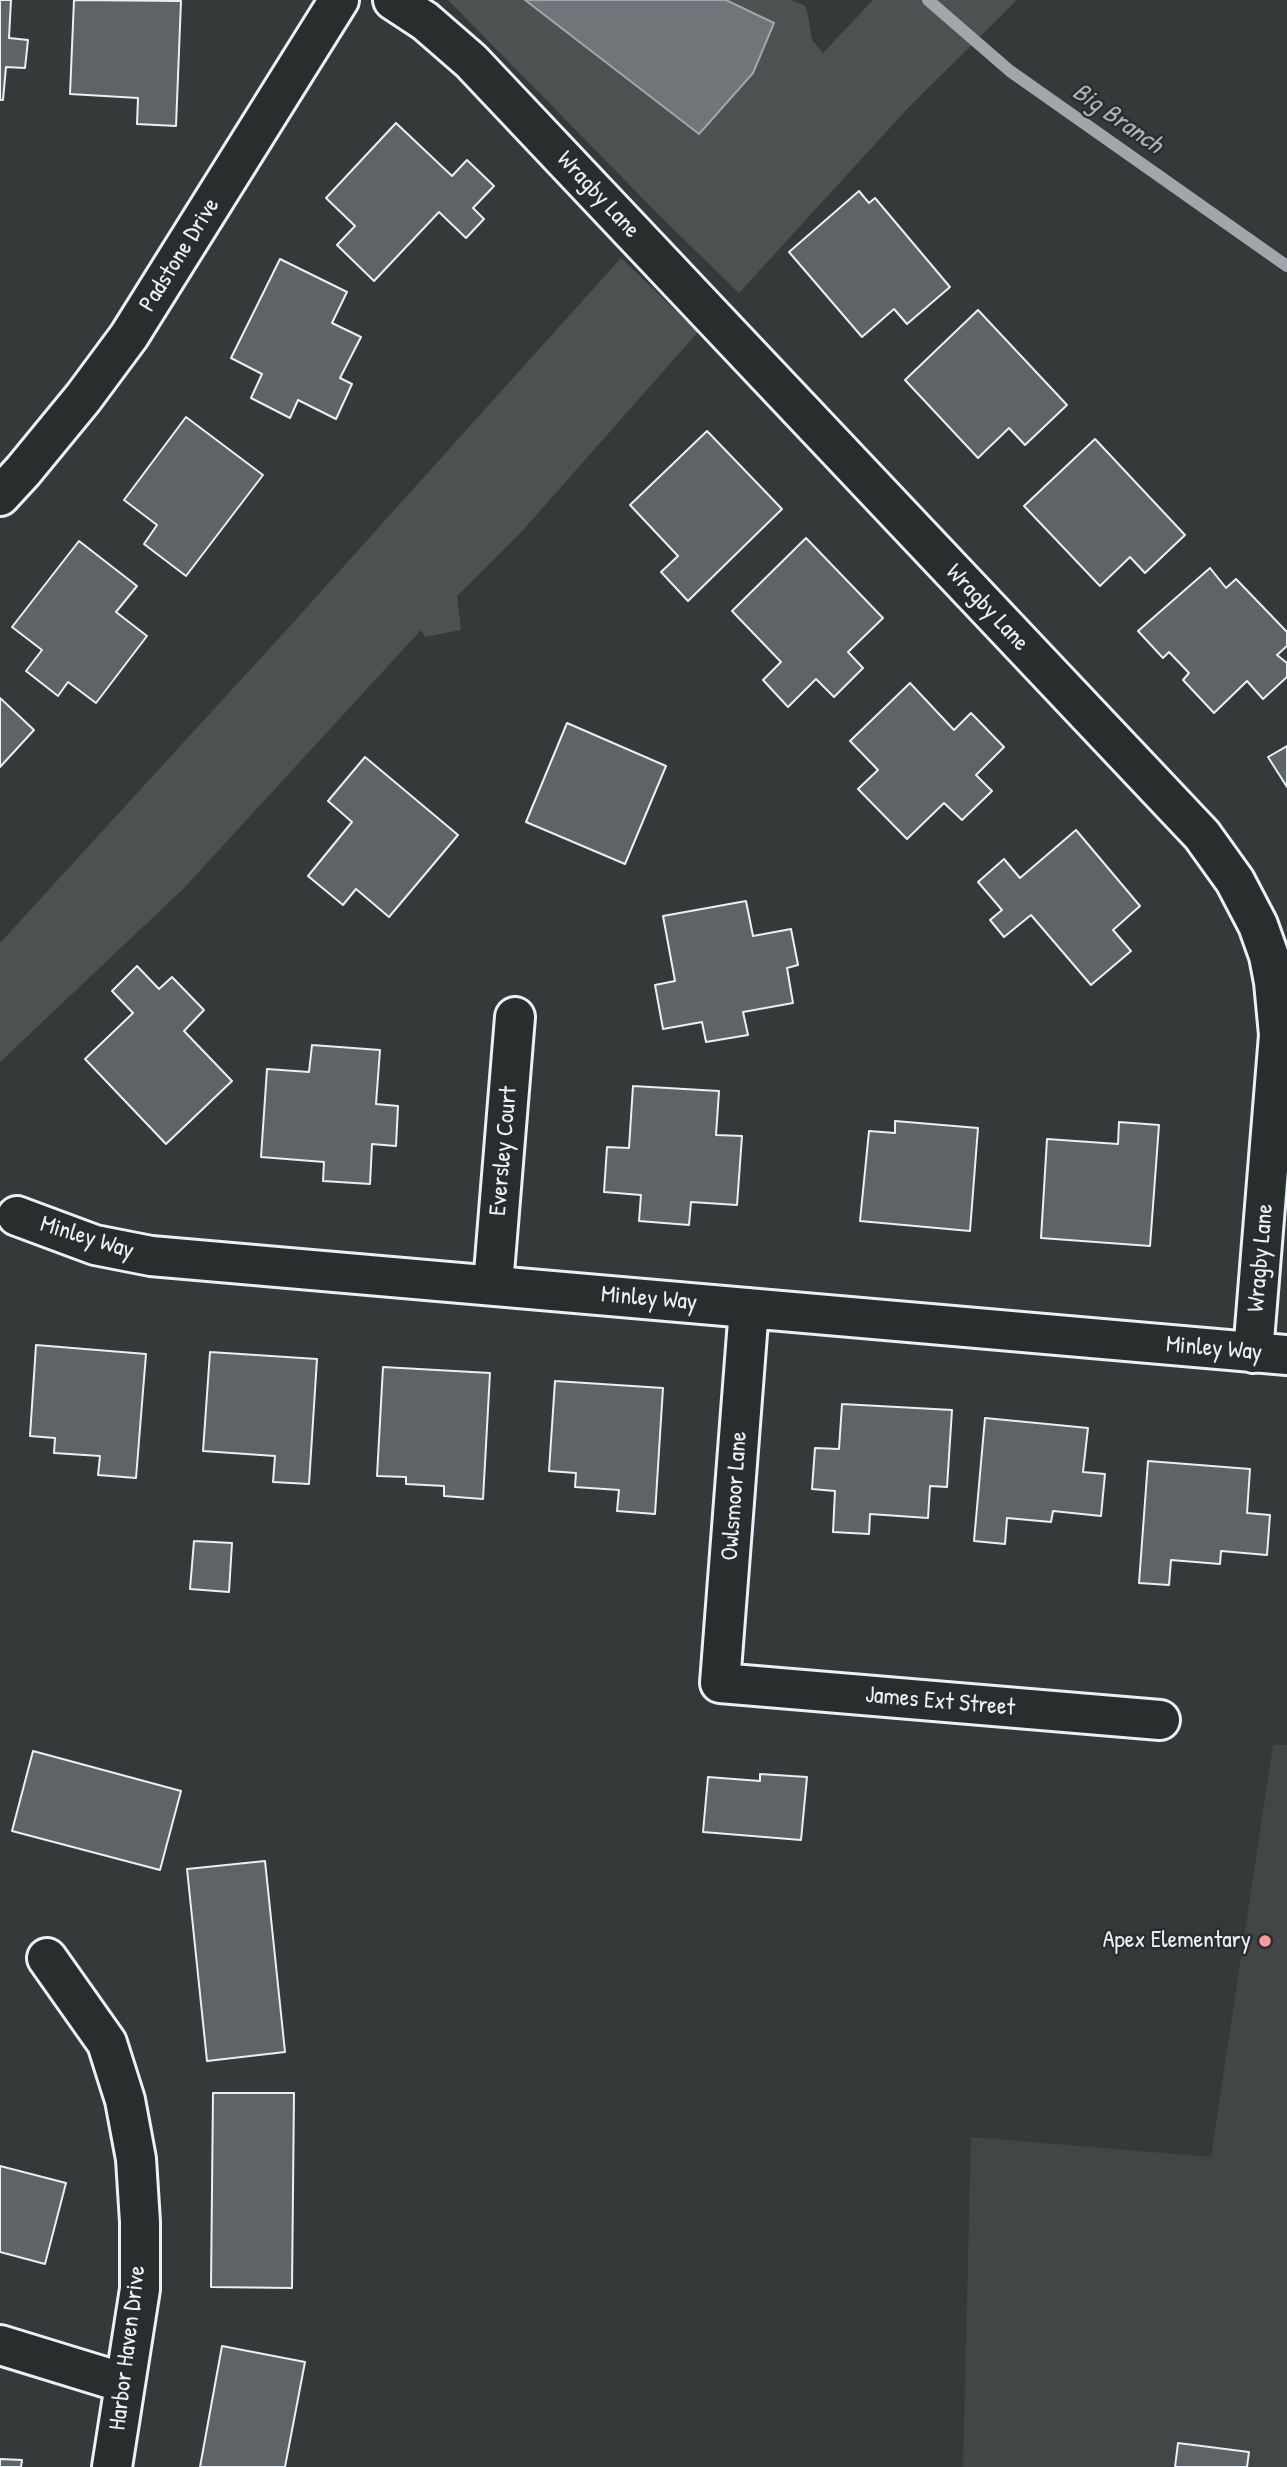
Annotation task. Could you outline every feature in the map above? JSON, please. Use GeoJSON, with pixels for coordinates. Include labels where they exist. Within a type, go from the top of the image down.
{"type":"FeatureCollection","features":[{"type":"Feature","properties":{"kind":"street","name":"Padstone Drive"},"geometry":{"type":"LineString","coordinates":[[0,496],[55,433],[129,336],[339,0]]}},
{"type":"Feature","properties":{"kind":"street","name":"Wragby Lane"},"geometry":{"type":"LineString","coordinates":[[393,0],[425,21],[471,61],[1202,835],[1235,880],[1258,925],[1269,956],[1279,1035],[1270,1354]]}},
{"type":"Feature","properties":{"kind":"street","name":"Eversley Court"},"geometry":{"type":"LineString","coordinates":[[493,1285],[515,1017]]}},
{"type":"Feature","properties":{"kind":"street","name":"Minley Way"},"geometry":{"type":"LineString","coordinates":[[16,1216],[80,1241],[131,1253],[1270,1354]]}},
{"type":"Feature","properties":{"kind":"street","name":"Owlsmoor Lane"},"geometry":{"type":"LineString","coordinates":[[720,1684],[749,1308]]}},
{"type":"Feature","properties":{"kind":"street","name":"James Ext Street"},"geometry":{"type":"LineString","coordinates":[[720,1684],[1160,1720]]}},
{"type":"Feature","properties":{"kind":"street","name":"Harbor Haven Drive"},"geometry":{"type":"LineString","coordinates":[[47,1958],[107,2043],[125,2100],[136,2159],[140,2222],[139,2289],[112,2467]]}},
{"type":"Feature","properties":{"kind":"street"},"geometry":{"type":"LineString","coordinates":[[0,2346],[124,2382]]}},
{"type":"Feature","properties":{"kind":"shaded area"},"geometry":{"type":"Polygon","coordinates":[[[448,0],[525,0],[699,134],[774,24],[726,0],[791,0],[805,6],[812,40],[823,53],[873,0],[1017,0],[907,109],[739,293],[448,0]]]}},
{"type":"Feature","properties":{"kind":"shaded area"},"geometry":{"type":"Polygon","coordinates":[[[525,0],[726,0],[774,23],[753,73],[699,134],[525,0]]]}},
{"type":"Feature","properties":{"kind":"shaded area"},"geometry":{"type":"Polygon","coordinates":[[[621,258],[698,332],[523,530],[457,596],[461,630],[425,637],[421,630],[183,889],[0,1062],[0,943],[621,258]]]}},
{"type":"Feature","properties":{"kind":"shaded area","name":"Apex Elementary"},"geometry":{"type":"Polygon","coordinates":[[[1273,1745],[1287,1745],[1287,2467],[963,2467],[971,2137],[1211,2157],[1273,1745]]]}},
{"type":"Feature","properties":{"kind":"building"},"geometry":{"type":"Polygon","coordinates":[[[0,0],[11,0],[9,38],[28,40],[25,68],[6,67],[3,100],[0,100],[0,0]]]}},
{"type":"Feature","properties":{"kind":"building"},"geometry":{"type":"Polygon","coordinates":[[[74,0],[181,1],[176,126],[137,124],[138,98],[70,94],[74,0]]]}},
{"type":"Feature","properties":{"kind":"building"},"geometry":{"type":"Polygon","coordinates":[[[396,123],[452,176],[467,160],[494,186],[473,208],[484,219],[466,238],[439,212],[374,281],[337,245],[355,226],[326,198],[396,123]]]}},
{"type":"Feature","properties":{"kind":"building"},"geometry":{"type":"Polygon","coordinates":[[[859,191],[869,203],[875,198],[950,287],[907,324],[894,309],[862,337],[789,252],[859,191]]]}},
{"type":"Feature","properties":{"kind":"building"},"geometry":{"type":"Polygon","coordinates":[[[280,259],[347,292],[332,323],[361,337],[340,378],[352,384],[336,419],[298,400],[290,418],[251,398],[262,374],[231,358],[280,259]]]}},
{"type":"Feature","properties":{"kind":"building"},"geometry":{"type":"Polygon","coordinates":[[[978,310],[1067,405],[1025,445],[1009,428],[978,458],[905,380],[978,310]]]}},
{"type":"Feature","properties":{"kind":"building"},"geometry":{"type":"Polygon","coordinates":[[[186,417],[263,475],[186,576],[144,544],[157,525],[124,500],[186,417]]]}},
{"type":"Feature","properties":{"kind":"building"},"geometry":{"type":"Polygon","coordinates":[[[707,431],[782,509],[688,601],[661,572],[678,556],[630,505],[707,431]]]}},
{"type":"Feature","properties":{"kind":"building"},"geometry":{"type":"Polygon","coordinates":[[[1095,439],[1185,535],[1145,573],[1130,557],[1100,586],[1024,506],[1095,439]]]}},
{"type":"Feature","properties":{"kind":"building"},"geometry":{"type":"Polygon","coordinates":[[[806,538],[883,618],[848,652],[863,668],[834,697],[816,679],[788,707],[763,680],[781,662],[732,611],[806,538]]]}},
{"type":"Feature","properties":{"kind":"building"},"geometry":{"type":"Polygon","coordinates":[[[79,541],[137,586],[116,612],[147,636],[96,703],[68,682],[58,696],[26,671],[42,650],[12,627],[79,541]]]}},
{"type":"Feature","properties":{"kind":"building"},"geometry":{"type":"Polygon","coordinates":[[[1210,568],[1226,588],[1236,579],[1287,632],[1287,646],[1277,655],[1287,663],[1287,677],[1263,699],[1247,681],[1214,713],[1183,680],[1189,673],[1169,652],[1163,658],[1138,631],[1210,568]]]}},
{"type":"Feature","properties":{"kind":"building"},"geometry":{"type":"Polygon","coordinates":[[[910,683],[954,730],[971,713],[1004,747],[976,775],[992,791],[962,820],[944,803],[907,839],[858,789],[878,770],[850,741],[910,683]]]}},
{"type":"Feature","properties":{"kind":"building"},"geometry":{"type":"Polygon","coordinates":[[[0,698],[34,730],[0,767],[0,698]]]}},
{"type":"Feature","properties":{"kind":"building"},"geometry":{"type":"Polygon","coordinates":[[[567,723],[666,766],[625,864],[526,822],[567,723]]]}},
{"type":"Feature","properties":{"kind":"building"},"geometry":{"type":"Polygon","coordinates":[[[1287,746],[1287,787],[1268,757],[1287,746]]]}},
{"type":"Feature","properties":{"kind":"building"},"geometry":{"type":"Polygon","coordinates":[[[365,757],[458,835],[389,917],[356,889],[343,905],[308,876],[352,822],[328,801],[365,757]]]}},
{"type":"Feature","properties":{"kind":"building"},"geometry":{"type":"Polygon","coordinates":[[[1076,830],[1140,906],[1113,930],[1131,951],[1091,985],[1031,915],[1004,937],[990,920],[1002,910],[978,882],[1004,859],[1020,878],[1076,830]]]}},
{"type":"Feature","properties":{"kind":"building"},"geometry":{"type":"Polygon","coordinates":[[[746,901],[753,936],[791,929],[798,965],[787,968],[793,1003],[743,1012],[748,1035],[706,1042],[702,1022],[663,1029],[655,985],[675,981],[663,916],[746,901]]]}},
{"type":"Feature","properties":{"kind":"building"},"geometry":{"type":"Polygon","coordinates":[[[137,966],[159,989],[172,977],[204,1010],[184,1031],[232,1081],[166,1144],[85,1059],[133,1013],[112,991],[137,966]]]}},
{"type":"Feature","properties":{"kind":"building"},"geometry":{"type":"Polygon","coordinates":[[[312,1045],[380,1050],[376,1104],[398,1106],[396,1146],[372,1144],[370,1184],[323,1181],[324,1162],[261,1157],[267,1069],[309,1072],[312,1045]]]}},
{"type":"Feature","properties":{"kind":"building"},"geometry":{"type":"Polygon","coordinates":[[[633,1086],[719,1091],[716,1135],[742,1136],[737,1205],[691,1202],[689,1225],[639,1221],[641,1195],[604,1192],[607,1147],[629,1148],[633,1086]]]}},
{"type":"Feature","properties":{"kind":"building"},"geometry":{"type":"Polygon","coordinates":[[[895,1121],[978,1128],[970,1231],[860,1221],[869,1131],[895,1133],[895,1121]]]}},
{"type":"Feature","properties":{"kind":"building"},"geometry":{"type":"Polygon","coordinates":[[[1119,1122],[1159,1125],[1150,1246],[1041,1238],[1047,1139],[1118,1144],[1119,1122]]]}},
{"type":"Feature","properties":{"kind":"building"},"geometry":{"type":"Polygon","coordinates":[[[36,1345],[146,1354],[136,1478],[98,1475],[100,1456],[54,1453],[55,1438],[30,1436],[36,1345]]]}},
{"type":"Feature","properties":{"kind":"building"},"geometry":{"type":"Polygon","coordinates":[[[210,1352],[317,1359],[309,1484],[273,1482],[275,1456],[203,1451],[210,1352]]]}},
{"type":"Feature","properties":{"kind":"building"},"geometry":{"type":"Polygon","coordinates":[[[383,1367],[490,1373],[483,1499],[444,1496],[444,1486],[406,1484],[406,1477],[377,1476],[383,1367]]]}},
{"type":"Feature","properties":{"kind":"building"},"geometry":{"type":"Polygon","coordinates":[[[555,1381],[663,1388],[655,1514],[617,1511],[619,1490],[575,1487],[576,1473],[549,1471],[555,1381]]]}},
{"type":"Feature","properties":{"kind":"building"},"geometry":{"type":"Polygon","coordinates":[[[842,1404],[952,1410],[947,1487],[930,1486],[928,1518],[870,1514],[869,1534],[833,1532],[835,1491],[812,1489],[815,1448],[839,1449],[842,1404]]]}},
{"type":"Feature","properties":{"kind":"building"},"geometry":{"type":"Polygon","coordinates":[[[985,1418],[1088,1428],[1083,1472],[1105,1474],[1101,1516],[1053,1511],[1051,1522],[1007,1518],[1005,1544],[974,1541],[985,1418]]]}},
{"type":"Feature","properties":{"kind":"building"},"geometry":{"type":"Polygon","coordinates":[[[1148,1461],[1250,1469],[1247,1513],[1270,1515],[1267,1555],[1221,1551],[1220,1564],[1171,1560],[1169,1585],[1139,1583],[1148,1461]]]}},
{"type":"Feature","properties":{"kind":"building"},"geometry":{"type":"Polygon","coordinates":[[[194,1541],[232,1543],[229,1592],[190,1589],[194,1541]]]}},
{"type":"Feature","properties":{"kind":"building"},"geometry":{"type":"Polygon","coordinates":[[[33,1751],[181,1791],[160,1870],[12,1831],[33,1751]]]}},
{"type":"Feature","properties":{"kind":"building"},"geometry":{"type":"Polygon","coordinates":[[[760,1774],[807,1777],[801,1840],[703,1832],[708,1777],[760,1781],[760,1774]]]}},
{"type":"Feature","properties":{"kind":"building"},"geometry":{"type":"Polygon","coordinates":[[[265,1861],[285,2052],[207,2061],[187,1869],[265,1861]]]}},
{"type":"Feature","properties":{"kind":"building"},"geometry":{"type":"Polygon","coordinates":[[[213,2093],[294,2093],[292,2288],[211,2287],[213,2093]]]}},
{"type":"Feature","properties":{"kind":"building"},"geometry":{"type":"Polygon","coordinates":[[[0,2166],[66,2183],[45,2264],[0,2252],[0,2166]]]}},
{"type":"Feature","properties":{"kind":"building"},"geometry":{"type":"Polygon","coordinates":[[[222,2346],[305,2362],[285,2467],[200,2467],[222,2346]]]}},
{"type":"Feature","properties":{"kind":"building"},"geometry":{"type":"Polygon","coordinates":[[[1178,2443],[1249,2452],[1247,2467],[1175,2467],[1178,2443]]]}},
{"type":"Feature","properties":{"kind":"building"},"geometry":{"type":"Polygon","coordinates":[[[0,2459],[22,2460],[21,2467],[0,2467],[0,2459]]]}},
{"type":"Feature","properties":{"kind":"waterway","name":"Big Branch"},"geometry":{"type":"LineString","coordinates":[[928,0],[1010,71],[1287,266]]}},
{"type":"Feature","properties":{"kind":"place","name":"Apex Elementary"},"geometry":{"type":"Point","coordinates":[1265,1941]}}]}
